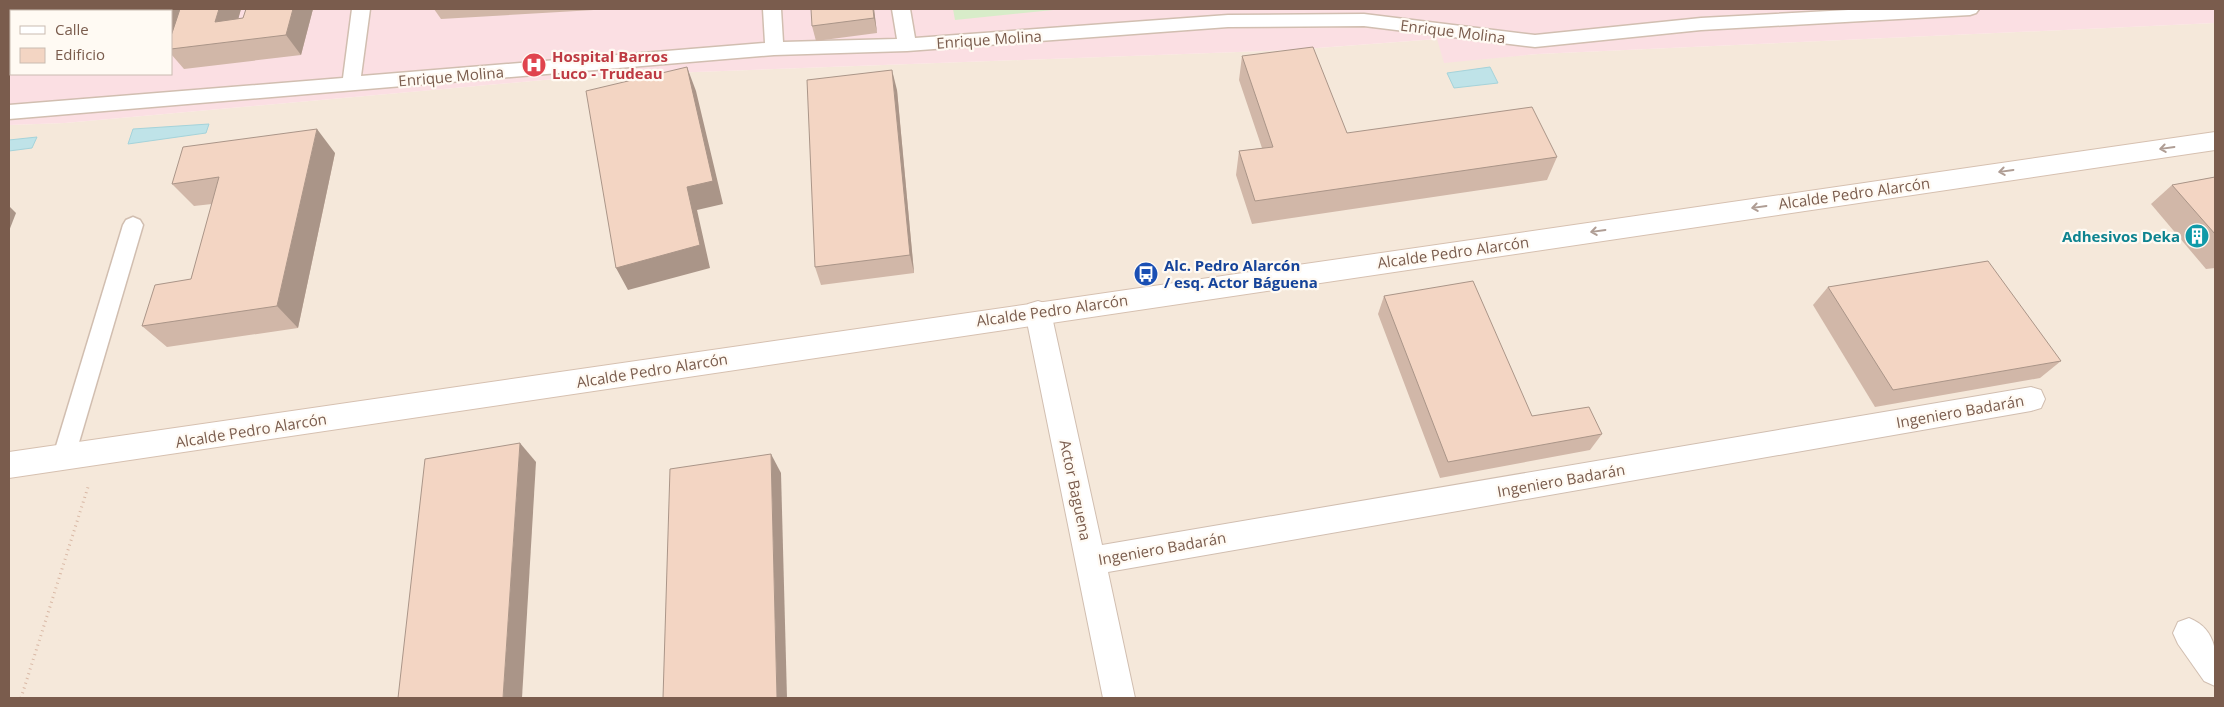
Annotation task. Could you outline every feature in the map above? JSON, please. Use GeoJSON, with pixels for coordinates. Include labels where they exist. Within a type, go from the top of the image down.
{"type":"FeatureCollection","features":[{"type":"Feature","properties":{"kind":"street","name":"Alcalde Pedro Alarcón"},"geometry":{"type":"LineString","coordinates":[[9,464],[2215,141]]}},
{"type":"Feature","properties":{"kind":"street","name":"Actor Baguena"},"geometry":{"type":"LineString","coordinates":[[1038,312],[1120,698]]}},
{"type":"Feature","properties":{"kind":"street","name":"Ingeniero Badarán"},"geometry":{"type":"LineString","coordinates":[[1090,560],[2031,399]]}},
{"type":"Feature","properties":{"kind":"street"},"geometry":{"type":"LineString","coordinates":[[2189,633],[2215,670]]}},
{"type":"Feature","properties":{"kind":"lane"},"geometry":{"type":"LineString","coordinates":[[351,85],[360,9]]}},
{"type":"Feature","properties":{"kind":"lane"},"geometry":{"type":"LineString","coordinates":[[772,9],[774,49]]}},
{"type":"Feature","properties":{"kind":"lane"},"geometry":{"type":"LineString","coordinates":[[901,9],[907,45]]}},
{"type":"Feature","properties":{"kind":"lane","name":"Enrique Molina"},"geometry":{"type":"LineString","coordinates":[[9,112],[774,49],[907,45],[1228,22],[1364,20],[1535,40],[1696,16],[1970,9]]}},
{"type":"Feature","properties":{"kind":"lane"},"geometry":{"type":"LineString","coordinates":[[64,456],[133,225]]}},
{"type":"Feature","properties":{"kind":"path"},"geometry":{"type":"LineString","coordinates":[[21,698],[99,452]]}},
{"type":"Feature","properties":{"kind":"shaded area","name":"Hospital Barros Luco - Trudeau"},"geometry":{"type":"Polygon","coordinates":[[[9,9],[2215,9],[2215,23],[1538,54],[1444,63],[1437,39],[1291,50],[588,76],[65,123],[9,125],[9,9]]]}},
{"type":"Feature","properties":{"kind":"shaded area"},"geometry":{"type":"Polygon","coordinates":[[[2215,23],[2215,698],[9,698],[9,125],[65,123],[588,76],[1291,50],[1438,39],[1445,62],[1538,54],[2215,23]]]}},
{"type":"Feature","properties":{"kind":"green space"},"geometry":{"type":"Polygon","coordinates":[[[953,9],[1063,9],[955,20],[953,9]]]}},
{"type":"Feature","properties":{"kind":"water"},"geometry":{"type":"Polygon","coordinates":[[[1490,67],[1498,83],[1454,88],[1447,73],[1490,67]]]}},
{"type":"Feature","properties":{"kind":"water"},"geometry":{"type":"Polygon","coordinates":[[[209,124],[206,133],[128,144],[133,129],[209,124]]]}},
{"type":"Feature","properties":{"kind":"water"},"geometry":{"type":"Polygon","coordinates":[[[37,137],[32,148],[9,151],[9,140],[37,137]]]}},
{"type":"Feature","properties":{"kind":"building"},"geometry":{"type":"Polygon","coordinates":[[[9,9],[155,9],[10,10],[9,37],[9,9]]]}},
{"type":"Feature","properties":{"kind":"building"},"geometry":{"type":"Polygon","coordinates":[[[180,9],[219,9],[215,22],[243,18],[246,9],[293,9],[286,35],[172,49],[172,33],[180,9]]]}},
{"type":"Feature","properties":{"kind":"building"},"geometry":{"type":"Polygon","coordinates":[[[811,9],[873,9],[874,18],[812,26],[811,9]]]}},
{"type":"Feature","properties":{"kind":"building"},"geometry":{"type":"Polygon","coordinates":[[[1313,47],[1347,133],[1532,107],[1557,157],[1255,201],[1239,151],[1273,147],[1242,56],[1313,47]]]}},
{"type":"Feature","properties":{"kind":"building"},"geometry":{"type":"Polygon","coordinates":[[[687,67],[713,181],[687,187],[700,245],[616,268],[586,91],[687,67]]]}},
{"type":"Feature","properties":{"kind":"building"},"geometry":{"type":"Polygon","coordinates":[[[892,70],[910,255],[815,267],[807,80],[892,70]]]}},
{"type":"Feature","properties":{"kind":"building"},"geometry":{"type":"Polygon","coordinates":[[[317,129],[277,306],[142,326],[155,285],[191,279],[219,177],[172,184],[183,147],[317,129]]]}},
{"type":"Feature","properties":{"kind":"building"},"geometry":{"type":"Polygon","coordinates":[[[2215,177],[2215,234],[2172,185],[2215,177]]]}},
{"type":"Feature","properties":{"kind":"building"},"geometry":{"type":"Polygon","coordinates":[[[1988,261],[2061,361],[1893,390],[1828,287],[1988,261]]]}},
{"type":"Feature","properties":{"kind":"building"},"geometry":{"type":"Polygon","coordinates":[[[1473,281],[1532,416],[1589,407],[1602,434],[1448,462],[1384,296],[1473,281]]]}},
{"type":"Feature","properties":{"kind":"building"},"geometry":{"type":"Polygon","coordinates":[[[520,443],[503,698],[398,698],[425,459],[520,443]]]}},
{"type":"Feature","properties":{"kind":"building"},"geometry":{"type":"Polygon","coordinates":[[[771,454],[777,698],[663,698],[670,469],[771,454]]]}},
{"type":"Feature","properties":{"kind":"place","name":"Hospital Barros Luco - Trudeau"},"geometry":{"type":"Point","coordinates":[534,65]}},
{"type":"Feature","properties":{"kind":"place","name":"Adhesivos Deka"},"geometry":{"type":"Point","coordinates":[2197,236]}},
{"type":"Feature","properties":{"kind":"place","name":"Alc. Pedro Alarcón / esq. Actor Báguena"},"geometry":{"type":"Point","coordinates":[1146,274]}}]}
